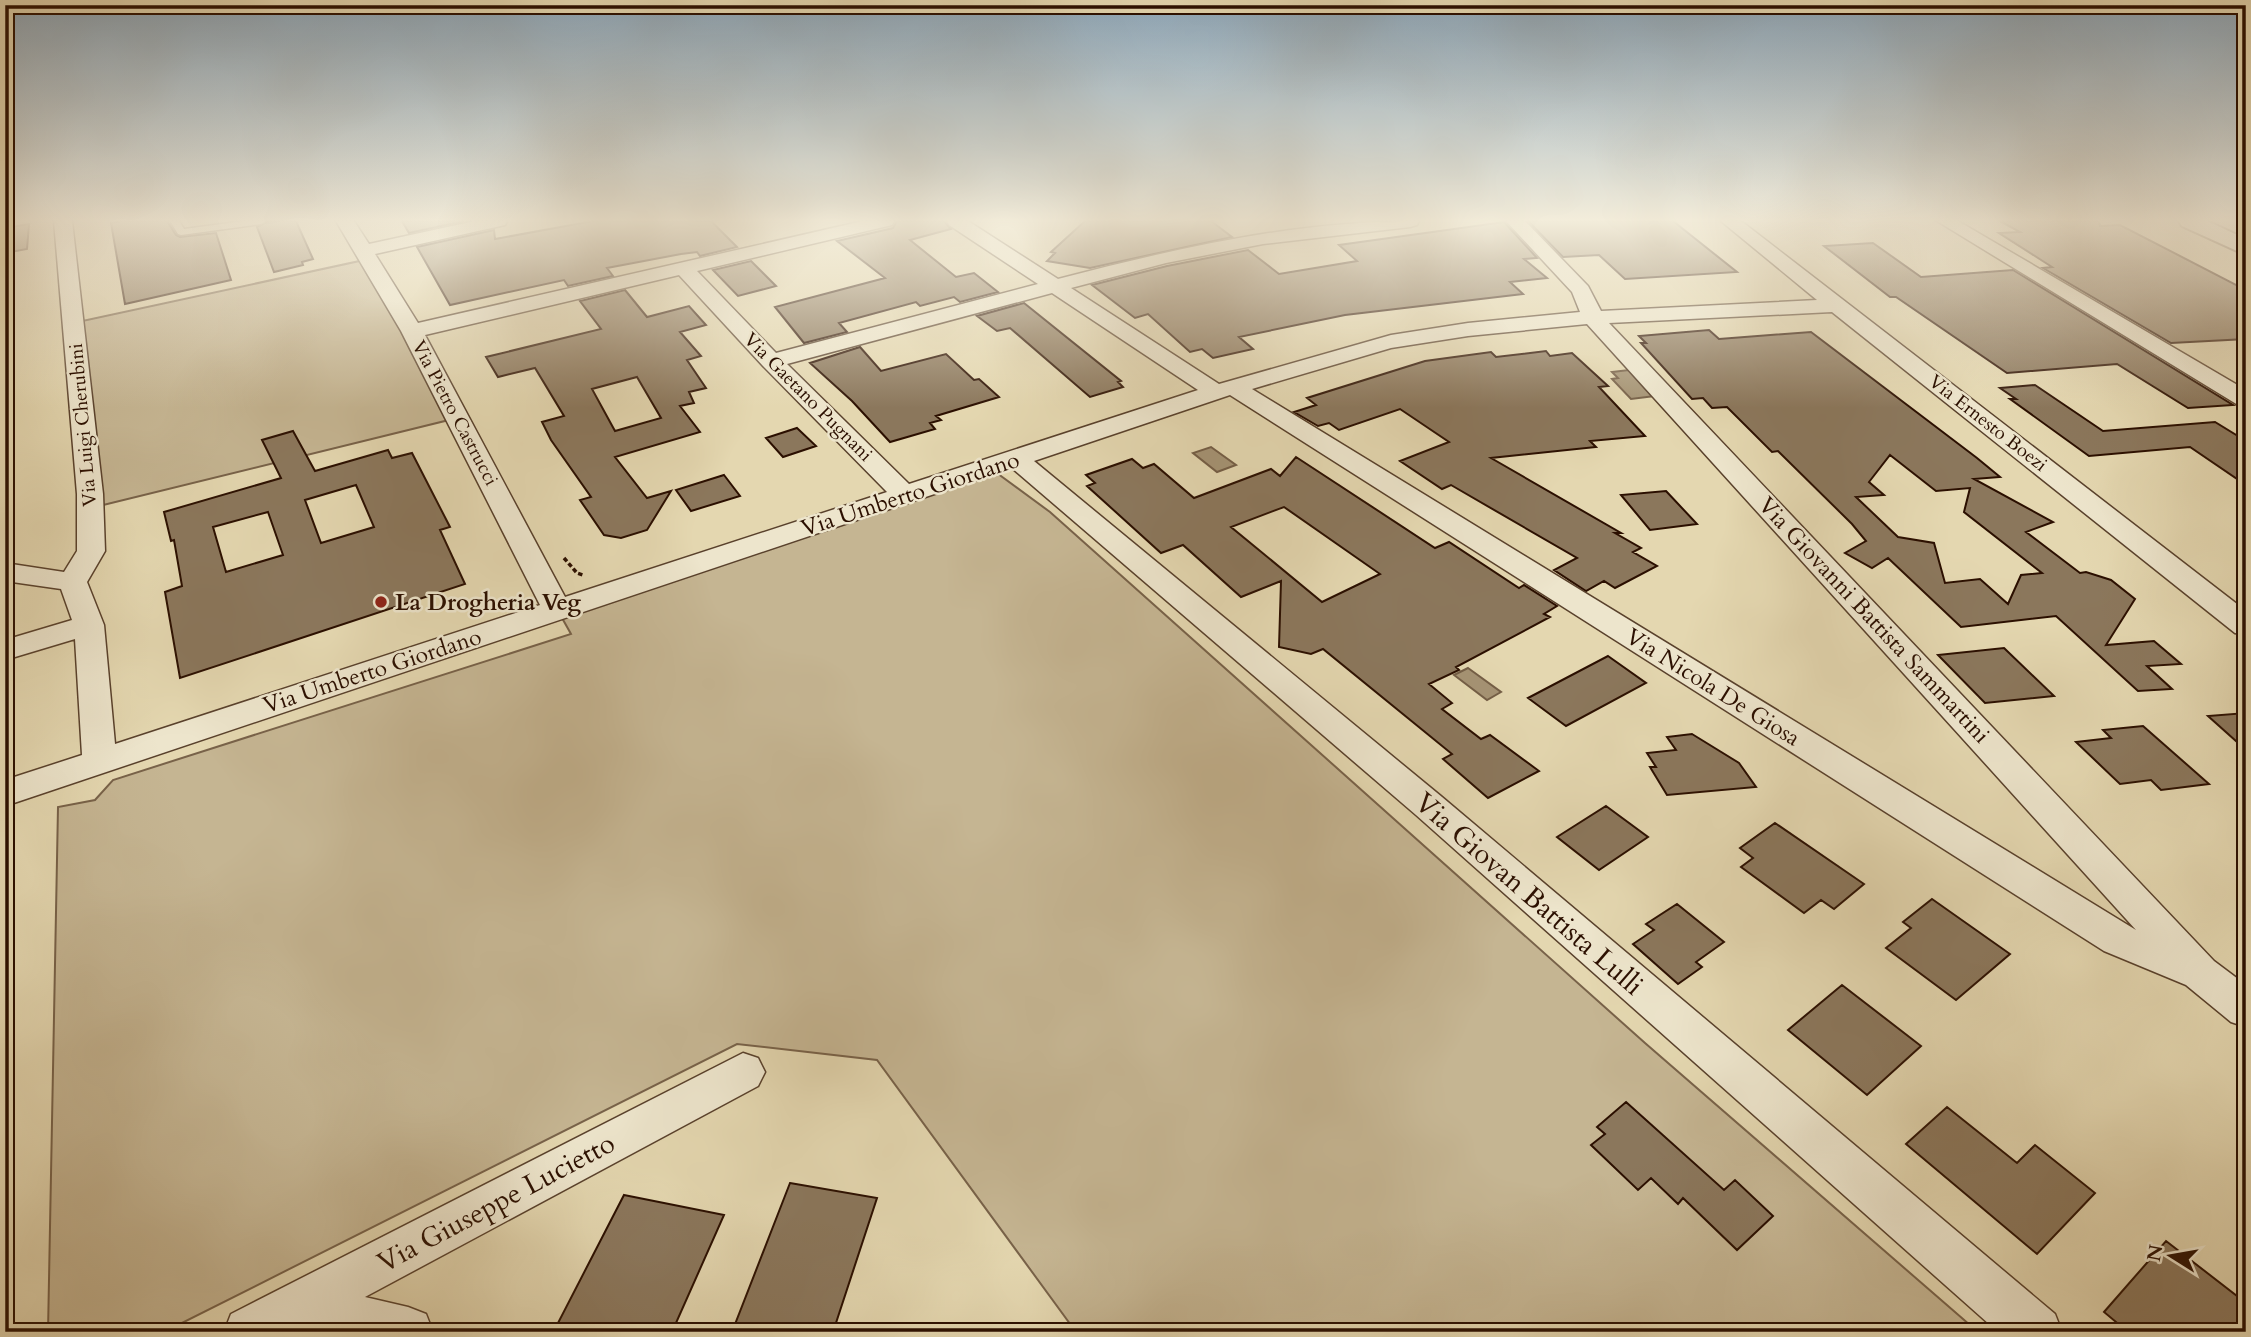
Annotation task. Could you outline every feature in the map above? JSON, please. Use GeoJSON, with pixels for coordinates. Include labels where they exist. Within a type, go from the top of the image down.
{"type":"FeatureCollection","features":[{"type":"Feature","properties":{"kind":"street","name":"Via Luigi Cherubini"},"geometry":{"type":"LineString","coordinates":[[70,283],[90,494],[91,551],[73,582]]}},
{"type":"Feature","properties":{"kind":"street","name":"Via Pietro Castrucci"},"geometry":{"type":"LineString","coordinates":[[383,283],[412,331],[557,609]]}},
{"type":"Feature","properties":{"kind":"street"},"geometry":{"type":"LineString","coordinates":[[412,331],[614,283]]}},
{"type":"Feature","properties":{"kind":"street","name":"Via Gaetano Pugnani"},"geometry":{"type":"LineString","coordinates":[[698,283],[771,361],[905,495]]}},
{"type":"Feature","properties":{"kind":"street"},"geometry":{"type":"LineString","coordinates":[[771,361],[1060,283]]}},
{"type":"Feature","properties":{"kind":"street","name":"Via Giovanni Battista Sammartini"},"geometry":{"type":"LineString","coordinates":[[1575,283],[1581,290],[1594,319],[2200,973],[2246,1009]]}},
{"type":"Feature","properties":{"kind":"street","name":"Via Ernesto Boezi"},"geometry":{"type":"LineString","coordinates":[[1810,283],[2232,604],[2246,626]]}},
{"type":"Feature","properties":{"kind":"street"},"geometry":{"type":"LineString","coordinates":[[2051,283],[2246,400]]}},
{"type":"Feature","properties":{"kind":"street","name":"Via Nicola De Giosa"},"geometry":{"type":"LineString","coordinates":[[1054,285],[2118,940],[2200,973]]}},
{"type":"Feature","properties":{"kind":"street","name":"Via Umberto Giordano"},"geometry":{"type":"LineString","coordinates":[[5,793],[1225,389],[1338,356],[1413,338],[1500,326],[1838,305]]}},
{"type":"Feature","properties":{"kind":"street","name":"Via Giovan Battista Lulli"},"geometry":{"type":"LineString","coordinates":[[1017,460],[1429,806],[2037,1332]]}},
{"type":"Feature","properties":{"kind":"street"},"geometry":{"type":"LineString","coordinates":[[5,572],[73,582],[89,625],[100,761]]}},
{"type":"Feature","properties":{"kind":"street"},"geometry":{"type":"LineString","coordinates":[[5,650],[89,625]]}},
{"type":"Feature","properties":{"kind":"street","name":"Via Giuseppe Lucietto"},"geometry":{"type":"LineString","coordinates":[[249,1332],[743,1072]]}},
{"type":"Feature","properties":{"kind":"street"},"geometry":{"type":"LineString","coordinates":[[312,1300],[368,1324],[408,1332]]}},
{"type":"Feature","properties":{"kind":"shaded area"},"geometry":{"type":"Polygon","coordinates":[[[256,283],[383,283],[457,418],[91,508],[73,323],[256,283]]]}},
{"type":"Feature","properties":{"kind":"shaded area"},"geometry":{"type":"Polygon","coordinates":[[[1629,370],[1655,396],[1631,399],[1612,379],[1618,378],[1612,372],[1629,370]]]}},
{"type":"Feature","properties":{"kind":"shaded area"},"geometry":{"type":"Polygon","coordinates":[[[1211,447],[1236,465],[1217,472],[1193,453],[1211,447]]]}},
{"type":"Feature","properties":{"kind":"shaded area"},"geometry":{"type":"Polygon","coordinates":[[[990,468],[1050,512],[1645,1043],[1978,1332],[1076,1332],[877,1060],[737,1044],[164,1332],[48,1332],[58,807],[95,800],[113,780],[571,634],[557,609],[990,468]]]}},
{"type":"Feature","properties":{"kind":"shaded area"},"geometry":{"type":"Polygon","coordinates":[[[1468,668],[1501,692],[1487,700],[1454,675],[1468,668]]]}},
{"type":"Feature","properties":{"kind":"building"},"geometry":{"type":"Polygon","coordinates":[[[121,283],[216,283],[125,304],[121,283]]]}},
{"type":"Feature","properties":{"kind":"building"},"geometry":{"type":"Polygon","coordinates":[[[438,283],[549,283],[450,305],[438,283]]]}},
{"type":"Feature","properties":{"kind":"building"},"geometry":{"type":"Polygon","coordinates":[[[726,283],[773,283],[776,286],[738,296],[726,283]]]}},
{"type":"Feature","properties":{"kind":"building"},"geometry":{"type":"Polygon","coordinates":[[[865,283],[987,283],[998,292],[960,302],[954,297],[920,306],[916,302],[839,323],[847,332],[804,343],[775,307],[865,283]]]}},
{"type":"Feature","properties":{"kind":"building"},"geometry":{"type":"Polygon","coordinates":[[[1512,283],[1523,294],[1345,315],[1239,337],[1253,349],[1213,358],[1202,349],[1190,352],[1148,314],[1135,318],[1092,285],[1512,283]]]}},
{"type":"Feature","properties":{"kind":"building"},"geometry":{"type":"Polygon","coordinates":[[[1872,283],[2035,283],[2233,405],[2188,408],[2117,364],[2007,373],[1896,297],[1890,297],[1872,283]]]}},
{"type":"Feature","properties":{"kind":"building"},"geometry":{"type":"Polygon","coordinates":[[[2069,283],[2233,283],[2246,290],[2246,339],[2171,343],[2069,283]]]}},
{"type":"Feature","properties":{"kind":"building"},"geometry":{"type":"Polygon","coordinates":[[[625,290],[647,317],[689,306],[706,325],[680,332],[701,356],[687,360],[706,388],[689,392],[694,403],[680,406],[700,432],[615,457],[647,498],[671,491],[647,530],[621,538],[604,535],[580,500],[591,497],[551,440],[542,422],[564,416],[535,368],[498,377],[486,357],[601,329],[580,301],[625,290]],[[637,377],[592,389],[615,431],[661,418],[637,377]]]}},
{"type":"Feature","properties":{"kind":"building"},"geometry":{"type":"Polygon","coordinates":[[[1024,303],[1121,381],[1118,382],[1123,387],[1090,397],[1010,328],[997,331],[977,316],[1024,303]]]}},
{"type":"Feature","properties":{"kind":"building"},"geometry":{"type":"Polygon","coordinates":[[[1709,330],[1719,339],[1811,332],[2000,477],[1974,479],[2053,522],[2026,532],[2080,573],[2086,572],[2111,580],[2135,599],[2106,645],[2154,641],[2181,664],[2147,666],[2172,689],[2138,691],[2056,616],[1961,627],[1888,558],[1872,568],[1845,553],[1866,541],[1852,524],[1778,451],[1772,452],[1727,407],[1712,408],[1703,398],[1692,399],[1641,343],[1646,343],[1639,336],[1709,330]],[[1890,455],[1869,482],[1884,495],[1856,497],[1898,537],[1934,543],[1945,583],[1980,579],[2008,604],[2021,575],[2042,573],[1964,512],[1970,488],[1936,491],[1890,455]]]}},
{"type":"Feature","properties":{"kind":"building"},"geometry":{"type":"Polygon","coordinates":[[[860,347],[881,371],[946,354],[974,380],[979,379],[999,397],[936,416],[941,420],[930,423],[935,429],[890,442],[852,401],[810,363],[860,347]]]}},
{"type":"Feature","properties":{"kind":"building"},"geometry":{"type":"Polygon","coordinates":[[[1546,351],[1550,356],[1572,353],[1608,386],[1599,387],[1645,436],[1590,441],[1596,447],[1491,458],[1621,533],[1615,533],[1641,548],[1633,552],[1657,566],[1615,588],[1604,581],[1586,591],[1554,570],[1577,558],[1451,485],[1442,489],[1400,461],[1449,442],[1400,409],[1339,430],[1329,423],[1318,426],[1294,412],[1316,405],[1307,398],[1425,361],[1491,352],[1496,357],[1546,351]]]}},
{"type":"Feature","properties":{"kind":"building"},"geometry":{"type":"Polygon","coordinates":[[[2035,385],[2103,431],[2215,422],[2246,441],[2246,485],[2190,447],[2089,456],[2010,399],[2016,399],[2000,388],[2035,385]]]}},
{"type":"Feature","properties":{"kind":"building"},"geometry":{"type":"Polygon","coordinates":[[[797,428],[816,446],[783,457],[766,438],[797,428]]]}},
{"type":"Feature","properties":{"kind":"building"},"geometry":{"type":"Polygon","coordinates":[[[293,431],[315,471],[388,450],[392,458],[412,453],[450,527],[440,530],[465,584],[180,678],[165,592],[182,586],[174,540],[171,541],[164,512],[281,478],[262,440],[293,431]],[[356,485],[305,500],[321,543],[374,527],[356,485]],[[268,512],[213,527],[226,572],[283,555],[268,512]]]}},
{"type":"Feature","properties":{"kind":"building"},"geometry":{"type":"Polygon","coordinates":[[[1296,457],[1435,548],[1449,542],[1519,588],[1524,585],[1557,606],[1544,614],[1550,617],[1456,667],[1459,670],[1429,684],[1452,703],[1442,709],[1481,739],[1490,735],[1539,771],[1488,798],[1443,759],[1452,754],[1323,649],[1311,654],[1279,647],[1281,581],[1241,597],[1183,545],[1161,553],[1087,486],[1095,483],[1086,475],[1132,459],[1143,468],[1154,464],[1194,498],[1271,469],[1280,476],[1296,457]],[[1284,507],[1231,527],[1322,602],[1380,574],[1284,507]]]}},
{"type":"Feature","properties":{"kind":"building"},"geometry":{"type":"Polygon","coordinates":[[[724,475],[740,496],[691,511],[676,490],[724,475]]]}},
{"type":"Feature","properties":{"kind":"building"},"geometry":{"type":"Polygon","coordinates":[[[1666,491],[1697,524],[1650,530],[1621,495],[1666,491]]]}},
{"type":"Feature","properties":{"kind":"building"},"geometry":{"type":"Polygon","coordinates":[[[2004,648],[2054,696],[1985,703],[1938,655],[2004,648]]]}},
{"type":"Feature","properties":{"kind":"building"},"geometry":{"type":"Polygon","coordinates":[[[1608,656],[1646,683],[1566,726],[1528,698],[1608,656]]]}},
{"type":"Feature","properties":{"kind":"building"},"geometry":{"type":"Polygon","coordinates":[[[2246,713],[2246,750],[2208,716],[2246,713]]]}},
{"type":"Feature","properties":{"kind":"building"},"geometry":{"type":"Polygon","coordinates":[[[2143,726],[2209,784],[2161,790],[2151,780],[2120,784],[2076,742],[2111,738],[2103,730],[2143,726]]]}},
{"type":"Feature","properties":{"kind":"building"},"geometry":{"type":"Polygon","coordinates":[[[1692,734],[1739,763],[1756,787],[1667,795],[1650,767],[1656,767],[1647,753],[1676,750],[1667,737],[1692,734]]]}},
{"type":"Feature","properties":{"kind":"building"},"geometry":{"type":"Polygon","coordinates":[[[1606,806],[1648,837],[1599,870],[1557,837],[1606,806]]]}},
{"type":"Feature","properties":{"kind":"building"},"geometry":{"type":"Polygon","coordinates":[[[1775,823],[1864,884],[1834,909],[1821,900],[1804,913],[1741,867],[1753,858],[1740,848],[1775,823]]]}},
{"type":"Feature","properties":{"kind":"building"},"geometry":{"type":"Polygon","coordinates":[[[1932,899],[2010,954],[1956,1000],[1886,948],[1911,928],[1903,922],[1932,899]]]}},
{"type":"Feature","properties":{"kind":"building"},"geometry":{"type":"Polygon","coordinates":[[[1677,904],[1724,942],[1696,962],[1702,967],[1678,984],[1633,944],[1654,930],[1646,924],[1677,904]]]}},
{"type":"Feature","properties":{"kind":"building"},"geometry":{"type":"Polygon","coordinates":[[[1842,985],[1921,1046],[1867,1095],[1788,1030],[1842,985]]]}},
{"type":"Feature","properties":{"kind":"building"},"geometry":{"type":"Polygon","coordinates":[[[1626,1102],[1724,1190],[1735,1180],[1773,1216],[1737,1250],[1683,1198],[1678,1204],[1651,1178],[1638,1190],[1591,1145],[1605,1134],[1597,1127],[1626,1102]]]}},
{"type":"Feature","properties":{"kind":"building"},"geometry":{"type":"Polygon","coordinates":[[[1947,1107],[2017,1163],[2035,1145],[2095,1193],[2037,1254],[1906,1144],[1947,1107]]]}},
{"type":"Feature","properties":{"kind":"building"},"geometry":{"type":"Polygon","coordinates":[[[790,1183],[877,1198],[833,1332],[732,1332],[790,1183]]]}},
{"type":"Feature","properties":{"kind":"building"},"geometry":{"type":"Polygon","coordinates":[[[624,1195],[724,1215],[672,1332],[598,1332],[558,1323],[624,1195]]]}},
{"type":"Feature","properties":{"kind":"building"},"geometry":{"type":"Polygon","coordinates":[[[2166,1241],[2246,1303],[2246,1332],[2128,1332],[2104,1312],[2166,1241]]]}},
{"type":"Feature","properties":{"kind":"place","name":"La Drogheria Veg"},"geometry":{"type":"Point","coordinates":[381,602]}}]}
